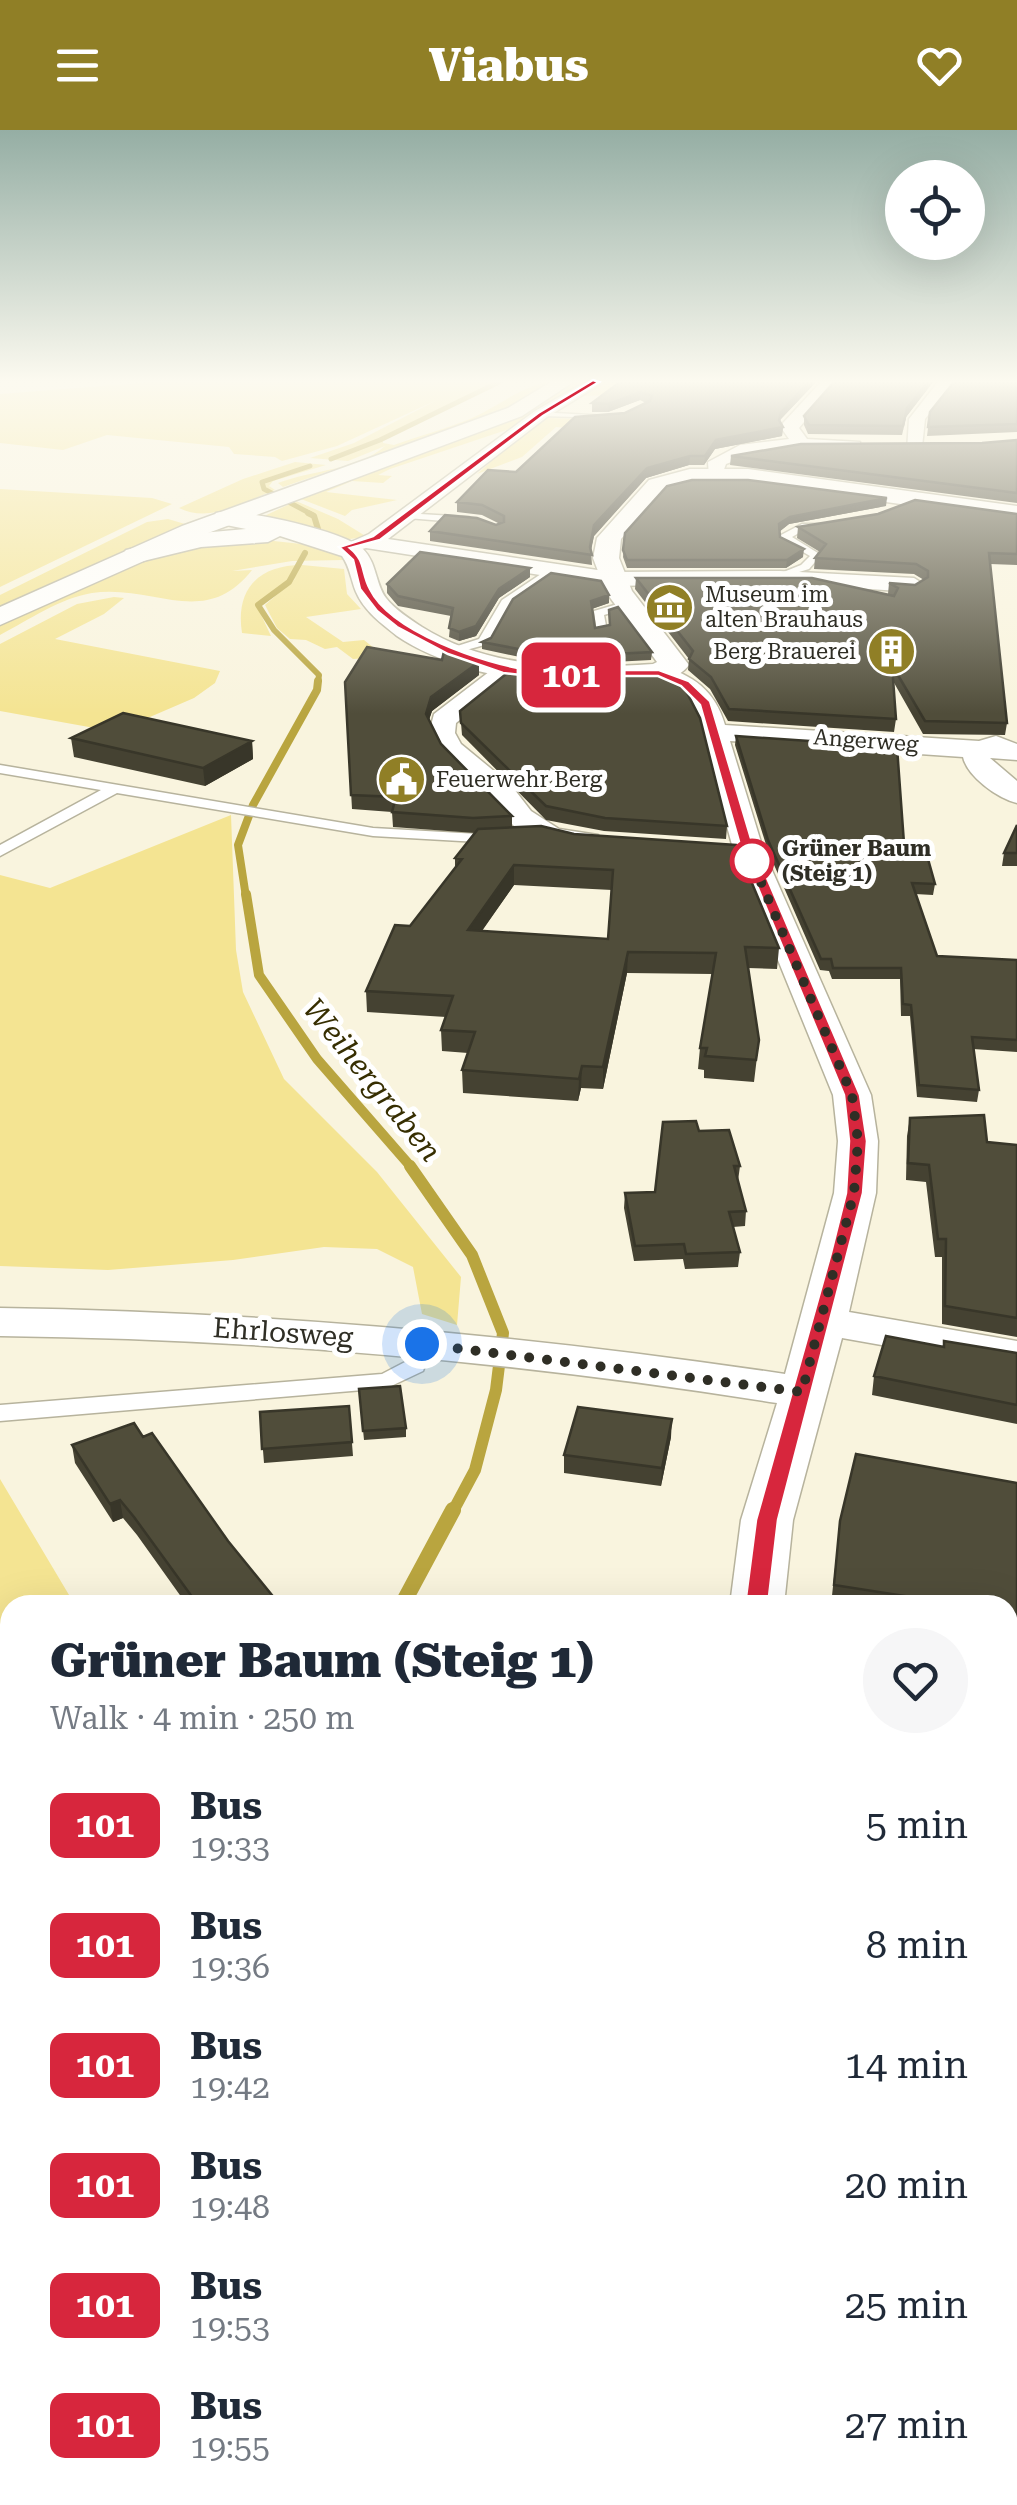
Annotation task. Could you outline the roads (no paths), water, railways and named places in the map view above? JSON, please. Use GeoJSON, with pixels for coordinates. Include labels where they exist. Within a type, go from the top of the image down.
{"type":"FeatureCollection","features":[{"type":"Feature","properties":{"kind":"street"},"geometry":{"type":"LineString","coordinates":[[0,618],[135,555],[293,493]]}},
{"type":"Feature","properties":{"kind":"street"},"geometry":{"type":"LineString","coordinates":[[355,544],[407,515],[436,493]]}},
{"type":"Feature","properties":{"kind":"street"},"geometry":{"type":"LineString","coordinates":[[355,544],[364,589],[380,609],[400,625],[452,652],[507,670],[570,683],[659,673],[674,664],[611,578],[606,558],[609,538],[649,493]]}},
{"type":"Feature","properties":{"kind":"street"},"geometry":{"type":"LineString","coordinates":[[862,493],[1017,513]]}},
{"type":"Feature","properties":{"kind":"street"},"geometry":{"type":"LineString","coordinates":[[216,522],[268,536]]}},
{"type":"Feature","properties":{"kind":"street"},"geometry":{"type":"LineString","coordinates":[[216,522],[310,539]]}},
{"type":"Feature","properties":{"kind":"street"},"geometry":{"type":"LineString","coordinates":[[135,555],[202,540],[268,536],[611,578],[780,576],[914,584]]}},
{"type":"Feature","properties":{"kind":"street"},"geometry":{"type":"LineString","coordinates":[[507,670],[444,720],[442,734],[450,748],[500,791],[520,818],[551,837],[616,844]]}},
{"type":"Feature","properties":{"kind":"street"},"geometry":{"type":"LineString","coordinates":[[659,673],[700,695],[715,732],[749,852],[852,1095],[858,1141],[854,1193],[824,1321],[767,1520],[757,1595]]}},
{"type":"Feature","properties":{"kind":"street","name":"Angerweg"},"geometry":{"type":"LineString","coordinates":[[715,732],[1017,752]]}},
{"type":"Feature","properties":{"kind":"street"},"geometry":{"type":"LineString","coordinates":[[1017,736],[983,749],[976,758],[979,766],[1017,794]]}},
{"type":"Feature","properties":{"kind":"street"},"geometry":{"type":"LineString","coordinates":[[714,852],[749,852]]}},
{"type":"Feature","properties":{"kind":"street"},"geometry":{"type":"LineString","coordinates":[[824,1321],[1017,1355]]}},
{"type":"Feature","properties":{"kind":"street","name":"Ehrlosweg"},"geometry":{"type":"LineString","coordinates":[[0,1322],[190,1326],[438,1346],[802,1392]]}},
{"type":"Feature","properties":{"kind":"lane"},"geometry":{"type":"LineString","coordinates":[[407,515],[480,521]]}},
{"type":"Feature","properties":{"kind":"lane"},"geometry":{"type":"LineString","coordinates":[[780,576],[805,567],[816,555],[784,537],[802,528],[843,522]]}},
{"type":"Feature","properties":{"kind":"lane"},"geometry":{"type":"LineString","coordinates":[[452,652],[484,641],[506,602],[554,570]]}},
{"type":"Feature","properties":{"kind":"lane"},"geometry":{"type":"LineString","coordinates":[[780,576],[870,597]]}},
{"type":"Feature","properties":{"kind":"lane"},"geometry":{"type":"LineString","coordinates":[[601,631],[598,612],[628,604]]}},
{"type":"Feature","properties":{"kind":"lane"},"geometry":{"type":"LineString","coordinates":[[0,769],[408,838],[470,841],[551,837]]}},
{"type":"Feature","properties":{"kind":"lane"},"geometry":{"type":"LineString","coordinates":[[0,852],[117,787]]}},
{"type":"Feature","properties":{"kind":"lane"},"geometry":{"type":"LineString","coordinates":[[0,1413],[387,1382],[415,1366],[438,1346]]}},
{"type":"Feature","properties":{"kind":"waterway","name":"Weihergraben"},"geometry":{"type":"LineString","coordinates":[[271,493],[313,515]]}},
{"type":"Feature","properties":{"kind":"waterway","name":"Weihergraben"},"geometry":{"type":"LineString","coordinates":[[308,513],[314,516],[318,529]]}},
{"type":"Feature","properties":{"kind":"waterway","name":"Weihergraben"},"geometry":{"type":"LineString","coordinates":[[305,553],[289,582],[258,605],[274,630],[319,675],[318,683]]}},
{"type":"Feature","properties":{"kind":"waterway","name":"Weihergraben"},"geometry":{"type":"LineString","coordinates":[[246,897],[238,845],[253,805],[317,690],[318,681]]}},
{"type":"Feature","properties":{"kind":"waterway","name":"Weihergraben"},"geometry":{"type":"LineString","coordinates":[[246,894],[259,975],[317,1059],[412,1168]]}},
{"type":"Feature","properties":{"kind":"waterway","name":"Weihergraben"},"geometry":{"type":"LineString","coordinates":[[410,1166],[472,1255],[503,1333],[496,1390],[475,1470],[452,1513]]}},
{"type":"Feature","properties":{"kind":"waterway","name":"Weihergraben"},"geometry":{"type":"LineString","coordinates":[[407,1595],[453,1510]]}},
{"type":"Feature","properties":{"kind":"place","name":"Museum im alten Brauhaus"},"geometry":{"type":"Point","coordinates":[670,607]}},
{"type":"Feature","properties":{"kind":"place","name":"Berg Brauerei"},"geometry":{"type":"Point","coordinates":[891,651]}},
{"type":"Feature","properties":{"kind":"place","name":"Feuerwehr Berg"},"geometry":{"type":"Point","coordinates":[401,779]}},
{"type":"Feature","properties":{"kind":"place","name":"Grüner Baum (Steig 1)"},"geometry":{"type":"Point","coordinates":[752,861]}}]}
